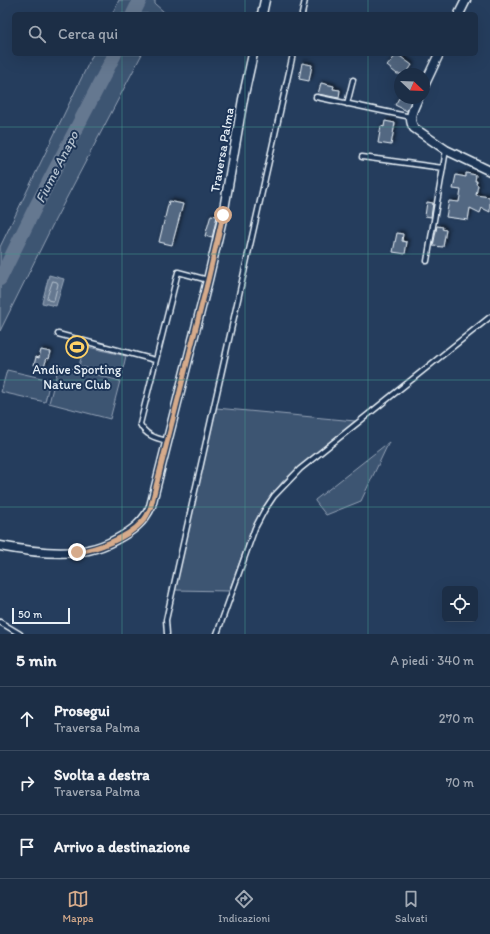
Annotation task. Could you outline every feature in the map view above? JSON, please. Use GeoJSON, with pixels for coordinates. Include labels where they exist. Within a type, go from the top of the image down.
{"type":"FeatureCollection","features":[{"type":"Feature","properties":{"kind":"street"},"geometry":{"type":"LineString","coordinates":[[262,12],[265,0]]}},
{"type":"Feature","properties":{"kind":"street"},"geometry":{"type":"LineString","coordinates":[[460,12],[466,0]]}},
{"type":"Feature","properties":{"kind":"street","name":"Traversa Palma"},"geometry":{"type":"LineString","coordinates":[[0,546],[32,552],[77,552],[88,550],[103,546],[125,535],[141,523],[148,514],[208,280],[223,215],[253,56]]}},
{"type":"Feature","properties":{"kind":"street"},"geometry":{"type":"LineString","coordinates":[[430,73],[438,56]]}},
{"type":"Feature","properties":{"kind":"street"},"geometry":{"type":"LineString","coordinates":[[416,104],[411,116],[412,125],[414,128],[446,150],[490,171]]}},
{"type":"Feature","properties":{"kind":"lane"},"geometry":{"type":"LineString","coordinates":[[302,12],[305,0]]}},
{"type":"Feature","properties":{"kind":"lane"},"geometry":{"type":"LineString","coordinates":[[167,634],[166,620],[293,56]]}},
{"type":"Feature","properties":{"kind":"lane"},"geometry":{"type":"LineString","coordinates":[[347,104],[353,80]]}},
{"type":"Feature","properties":{"kind":"lane"},"geometry":{"type":"LineString","coordinates":[[316,98],[411,116]]}},
{"type":"Feature","properties":{"kind":"lane"},"geometry":{"type":"LineString","coordinates":[[427,261],[446,150]]}},
{"type":"Feature","properties":{"kind":"lane"},"geometry":{"type":"LineString","coordinates":[[362,157],[443,168]]}},
{"type":"Feature","properties":{"kind":"lane"},"geometry":{"type":"LineString","coordinates":[[167,441],[148,434],[142,429],[140,424],[155,360],[178,272],[208,280]]}},
{"type":"Feature","properties":{"kind":"lane"},"geometry":{"type":"LineString","coordinates":[[217,634],[249,542],[264,511],[274,496],[287,482],[313,459],[490,317]]}},
{"type":"Feature","properties":{"kind":"lane"},"geometry":{"type":"LineString","coordinates":[[58,334],[155,360]]}},
{"type":"Feature","properties":{"kind":"lane"},"geometry":{"type":"LineString","coordinates":[[0,622],[20,634]]}},
{"type":"Feature","properties":{"kind":"shaded area"},"geometry":{"type":"Polygon","coordinates":[[[119,0],[155,0],[155,4],[164,12],[113,12],[119,0]]]}},
{"type":"Feature","properties":{"kind":"shaded area"},"geometry":{"type":"Polygon","coordinates":[[[92,56],[141,56],[55,220],[0,331],[0,247],[92,56]]]}},
{"type":"Feature","properties":{"kind":"shaded area"},"geometry":{"type":"Polygon","coordinates":[[[84,346],[126,356],[121,377],[79,366],[84,346]]]}},
{"type":"Feature","properties":{"kind":"shaded area"},"geometry":{"type":"Polygon","coordinates":[[[59,365],[120,381],[110,419],[49,403],[59,365]]]}},
{"type":"Feature","properties":{"kind":"shaded area"},"geometry":{"type":"Polygon","coordinates":[[[7,370],[50,380],[45,402],[1,392],[7,370]]]}},
{"type":"Feature","properties":{"kind":"shaded area"},"geometry":{"type":"Polygon","coordinates":[[[216,408],[355,421],[293,472],[282,482],[273,494],[252,528],[229,591],[175,590],[216,408]]]}},
{"type":"Feature","properties":{"kind":"shaded area"},"geometry":{"type":"Polygon","coordinates":[[[389,442],[361,501],[326,515],[315,500],[389,442]]]}},
{"type":"Feature","properties":{"kind":"water"},"geometry":{"type":"Polygon","coordinates":[[[49,275],[64,279],[56,306],[42,303],[49,275]]]}},
{"type":"Feature","properties":{"kind":"building"},"geometry":{"type":"Polygon","coordinates":[[[395,56],[400,56],[412,65],[410,68],[394,68],[394,72],[387,66],[395,56]]]}},
{"type":"Feature","properties":{"kind":"building"},"geometry":{"type":"Polygon","coordinates":[[[302,63],[312,65],[309,81],[299,79],[302,63]]]}},
{"type":"Feature","properties":{"kind":"building"},"geometry":{"type":"Polygon","coordinates":[[[321,83],[334,86],[333,89],[340,90],[339,98],[318,94],[321,83]]]}},
{"type":"Feature","properties":{"kind":"building"},"geometry":{"type":"Polygon","coordinates":[[[396,104],[410,104],[407,111],[396,104]]]}},
{"type":"Feature","properties":{"kind":"building"},"geometry":{"type":"Polygon","coordinates":[[[385,121],[395,123],[391,145],[378,143],[381,126],[384,127],[385,121]]]}},
{"type":"Feature","properties":{"kind":"building"},"geometry":{"type":"Polygon","coordinates":[[[466,173],[476,175],[475,181],[477,181],[476,184],[478,185],[476,195],[490,197],[490,212],[482,208],[480,213],[470,208],[468,220],[446,217],[449,201],[459,202],[461,190],[453,189],[456,175],[466,177],[466,173]]]}},
{"type":"Feature","properties":{"kind":"building"},"geometry":{"type":"Polygon","coordinates":[[[169,201],[183,204],[172,245],[159,242],[169,201]]]}},
{"type":"Feature","properties":{"kind":"building"},"geometry":{"type":"Polygon","coordinates":[[[427,202],[433,203],[431,217],[425,216],[427,202]]]}},
{"type":"Feature","properties":{"kind":"building"},"geometry":{"type":"Polygon","coordinates":[[[211,215],[217,216],[212,238],[205,236],[211,215]]]}},
{"type":"Feature","properties":{"kind":"building"},"geometry":{"type":"Polygon","coordinates":[[[437,226],[443,227],[442,229],[446,230],[443,247],[433,246],[437,226]]]}},
{"type":"Feature","properties":{"kind":"building"},"geometry":{"type":"Polygon","coordinates":[[[397,233],[403,234],[402,241],[407,242],[405,254],[393,252],[397,233]]]}},
{"type":"Feature","properties":{"kind":"building"},"geometry":{"type":"Polygon","coordinates":[[[41,350],[51,352],[44,367],[34,365],[36,357],[39,358],[41,350]]]}},
{"type":"Feature","properties":{"kind":"waterway","name":"Fiume Anapo"},"geometry":{"type":"LineString","coordinates":[[134,12],[140,0]]}},
{"type":"Feature","properties":{"kind":"waterway","name":"Fiume Anapo"},"geometry":{"type":"LineString","coordinates":[[0,279],[114,56]]}},
{"type":"Feature","properties":{"kind":"place","name":"Andive Sporting Nature Club"},"geometry":{"type":"Point","coordinates":[77,347]}},
{"type":"Feature","properties":{"kind":"route"},"geometry":{"type":"LineString","coordinates":[[77,552],[103,546],[125,535],[141,523],[148,514],[208,280],[223,215]]}}]}
